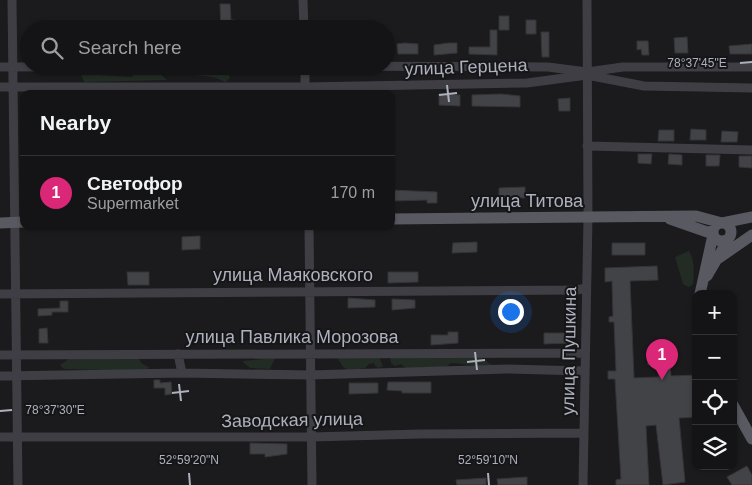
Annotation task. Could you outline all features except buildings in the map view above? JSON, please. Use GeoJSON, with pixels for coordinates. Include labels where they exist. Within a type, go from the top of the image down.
{"type":"FeatureCollection","features":[{"type":"Feature","properties":{"kind":"main road","name":"улица Титова"},"geometry":{"type":"LineString","coordinates":[[395,219],[696,216],[722,223]]}},
{"type":"Feature","properties":{"kind":"main road"},"geometry":{"type":"LineString","coordinates":[[663,217],[713,235],[719,241],[752,234]]}},
{"type":"Feature","properties":{"kind":"main road"},"geometry":{"type":"LineString","coordinates":[[701,289],[711,261],[715,226],[752,217]]}},
{"type":"Feature","properties":{"kind":"main road"},"geometry":{"type":"LineString","coordinates":[[0,223],[19,222]]}},
{"type":"Feature","properties":{"kind":"main road"},"geometry":{"type":"LineString","coordinates":[[711,261],[732,233],[731,228],[722,223]]}},
{"type":"Feature","properties":{"kind":"main road"},"geometry":{"type":"LineString","coordinates":[[694,229],[711,261]]}},
{"type":"Feature","properties":{"kind":"main road"},"geometry":{"type":"LineString","coordinates":[[711,261],[752,234]]}},
{"type":"Feature","properties":{"kind":"main road"},"geometry":{"type":"LineString","coordinates":[[737,412],[752,439]]}},
{"type":"Feature","properties":{"kind":"street"},"geometry":{"type":"LineString","coordinates":[[12,0],[13,88],[19,222],[16,294],[18,485]]}},
{"type":"Feature","properties":{"kind":"street"},"geometry":{"type":"LineString","coordinates":[[303,0],[304,20]]}},
{"type":"Feature","properties":{"kind":"street","name":"улица Пушкина"},"geometry":{"type":"LineString","coordinates":[[583,485],[588,218],[587,0]]}},
{"type":"Feature","properties":{"kind":"street","name":"улица Герцена"},"geometry":{"type":"LineString","coordinates":[[395,66],[548,67],[644,86],[752,88]]}},
{"type":"Feature","properties":{"kind":"street","name":"улица Герцена"},"geometry":{"type":"LineString","coordinates":[[0,67],[20,67]]}},
{"type":"Feature","properties":{"kind":"street","name":"улица Герцена"},"geometry":{"type":"LineString","coordinates":[[0,87],[305,90],[527,83],[623,67],[752,67]]}},
{"type":"Feature","properties":{"kind":"street"},"geometry":{"type":"LineString","coordinates":[[304,75],[305,90]]}},
{"type":"Feature","properties":{"kind":"street"},"geometry":{"type":"LineString","coordinates":[[587,146],[752,150]]}},
{"type":"Feature","properties":{"kind":"street"},"geometry":{"type":"LineString","coordinates":[[309,230],[312,485]]}},
{"type":"Feature","properties":{"kind":"street","name":"улица Маяковского"},"geometry":{"type":"LineString","coordinates":[[0,294],[577,290],[586,288]]}},
{"type":"Feature","properties":{"kind":"street","name":"улица Павлика Морозова"},"geometry":{"type":"LineString","coordinates":[[0,355],[585,353]]}},
{"type":"Feature","properties":{"kind":"street"},"geometry":{"type":"LineString","coordinates":[[178,354],[182,373]]}},
{"type":"Feature","properties":{"kind":"street","name":"улица Павлика Морозова"},"geometry":{"type":"LineString","coordinates":[[0,376],[182,373],[310,375],[507,369],[584,371]]}},
{"type":"Feature","properties":{"kind":"street","name":"Заводская улица"},"geometry":{"type":"LineString","coordinates":[[0,437],[312,437],[584,433]]}},
{"type":"Feature","properties":{"kind":"shaded area"},"geometry":{"type":"Polygon","coordinates":[[[81,75],[98,75],[132,77],[133,75],[161,75],[167,80],[84,82],[81,75]]]}},
{"type":"Feature","properties":{"kind":"shaded area"},"geometry":{"type":"Polygon","coordinates":[[[197,75],[229,75],[230,78],[225,82],[197,75]]]}},
{"type":"Feature","properties":{"kind":"shaded area"},"geometry":{"type":"Polygon","coordinates":[[[689,251],[694,271],[693,284],[689,287],[683,284],[675,257],[689,251]]]}},
{"type":"Feature","properties":{"kind":"shaded area"},"geometry":{"type":"Polygon","coordinates":[[[341,355],[379,357],[383,366],[379,368],[374,363],[369,364],[365,368],[350,371],[343,367],[338,359],[341,355]]]}},
{"type":"Feature","properties":{"kind":"shaded area"},"geometry":{"type":"Polygon","coordinates":[[[390,356],[478,356],[492,365],[451,363],[441,368],[407,369],[401,364],[395,366],[391,363],[390,356]]]}},
{"type":"Feature","properties":{"kind":"shaded area"},"geometry":{"type":"Polygon","coordinates":[[[70,358],[139,359],[142,364],[149,367],[146,371],[64,369],[60,365],[70,358]]]}},
{"type":"Feature","properties":{"kind":"shaded area"},"geometry":{"type":"Polygon","coordinates":[[[275,358],[270,369],[250,368],[242,361],[275,358]]]}},
{"type":"Feature","properties":{"kind":"place","name":"Светофор"},"geometry":{"type":"Point","coordinates":[662,380]}}]}
